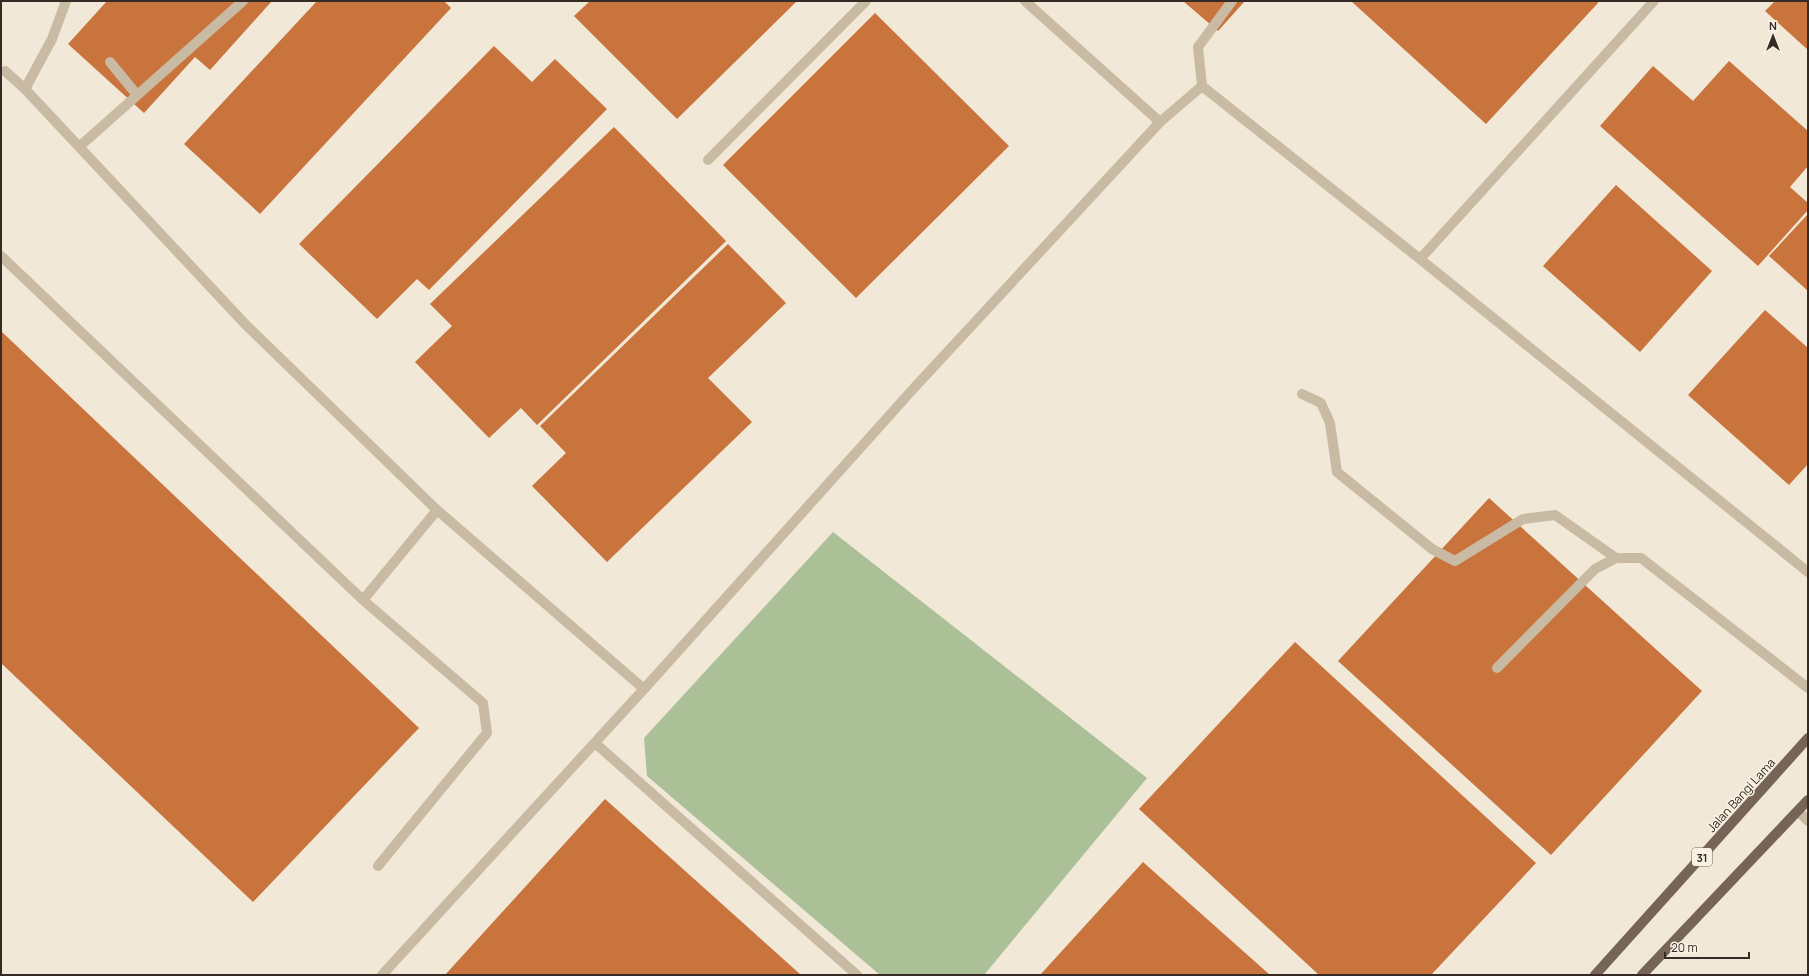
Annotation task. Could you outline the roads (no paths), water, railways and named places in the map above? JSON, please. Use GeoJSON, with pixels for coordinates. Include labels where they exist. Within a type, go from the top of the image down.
{"type":"FeatureCollection","features":[{"type":"Feature","properties":{"kind":"main road","name":"Jalan Bangi Lama"},"geometry":{"type":"LineString","coordinates":[[1595,975],[1808,738]]}},
{"type":"Feature","properties":{"kind":"main road"},"geometry":{"type":"LineString","coordinates":[[1642,975],[1808,800]]}},
{"type":"Feature","properties":{"kind":"street"},"geometry":{"type":"LineString","coordinates":[[25,89],[52,39],[66,1]]}},
{"type":"Feature","properties":{"kind":"street"},"geometry":{"type":"LineString","coordinates":[[79,147],[243,1]]}},
{"type":"Feature","properties":{"kind":"street"},"geometry":{"type":"LineString","coordinates":[[708,160],[866,1]]}},
{"type":"Feature","properties":{"kind":"street"},"geometry":{"type":"LineString","coordinates":[[1025,1],[1160,122]]}},
{"type":"Feature","properties":{"kind":"street"},"geometry":{"type":"LineString","coordinates":[[1232,1],[1198,47],[1202,86],[1420,259],[1808,572]]}},
{"type":"Feature","properties":{"kind":"street"},"geometry":{"type":"LineString","coordinates":[[1420,259],[1654,1]]}},
{"type":"Feature","properties":{"kind":"street"},"geometry":{"type":"LineString","coordinates":[[110,62],[137,96]]}},
{"type":"Feature","properties":{"kind":"street"},"geometry":{"type":"LineString","coordinates":[[5,71],[25,89],[246,325],[437,510],[644,689]]}},
{"type":"Feature","properties":{"kind":"street"},"geometry":{"type":"LineString","coordinates":[[382,975],[644,689],[914,388],[1160,122],[1202,86]]}},
{"type":"Feature","properties":{"kind":"street"},"geometry":{"type":"LineString","coordinates":[[1,256],[363,600],[483,703],[487,733],[378,866]]}},
{"type":"Feature","properties":{"kind":"street"},"geometry":{"type":"LineString","coordinates":[[1302,394],[1321,403],[1330,423],[1337,472],[1432,549],[1455,561],[1523,518],[1555,515],[1616,558]]}},
{"type":"Feature","properties":{"kind":"street"},"geometry":{"type":"LineString","coordinates":[[363,600],[437,510]]}},
{"type":"Feature","properties":{"kind":"street"},"geometry":{"type":"LineString","coordinates":[[1497,668],[1595,569],[1616,558],[1641,558],[1808,688]]}},
{"type":"Feature","properties":{"kind":"street"},"geometry":{"type":"LineString","coordinates":[[595,743],[857,975]]}},
{"type":"Feature","properties":{"kind":"street"},"geometry":{"type":"LineString","coordinates":[[1798,811],[1808,821]]}}]}
